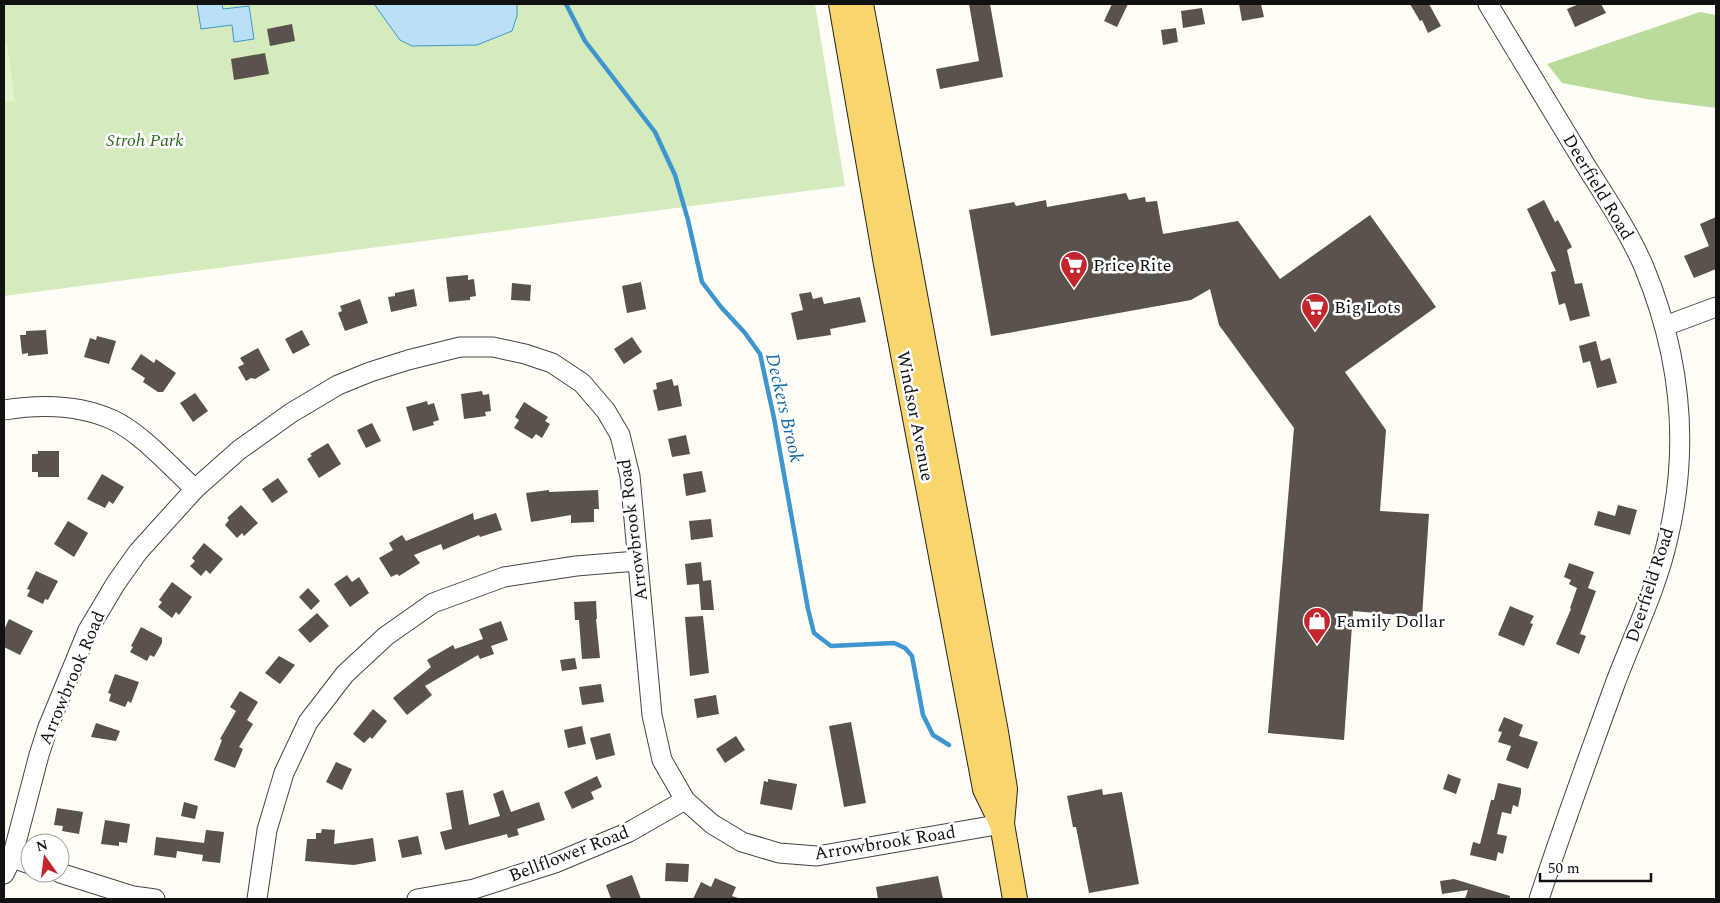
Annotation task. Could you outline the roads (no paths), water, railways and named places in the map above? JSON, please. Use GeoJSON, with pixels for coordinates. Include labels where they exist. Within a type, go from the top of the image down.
{"type":"FeatureCollection","features":[{"type":"Feature","properties":{"kind":"main road","name":"Windsor Avenue"},"geometry":{"type":"LineString","coordinates":[[851,5],[879,222],[915,355],[979,699],[1005,789],[1002,824],[1015,899]]}},
{"type":"Feature","properties":{"kind":"street","name":"Deerfield Road"},"geometry":{"type":"LineString","coordinates":[[1488,4],[1619,220],[1643,266],[1665,326],[1674,366],[1679,424],[1679,467],[1668,540],[1655,581],[1586,764],[1539,899]]}},
{"type":"Feature","properties":{"kind":"street"},"geometry":{"type":"LineString","coordinates":[[1665,326],[1716,307]]}},
{"type":"Feature","properties":{"kind":"street","name":"Arrowbrook Road"},"geometry":{"type":"LineString","coordinates":[[8,866],[42,745],[88,630],[116,583],[138,552],[195,489],[239,450],[291,413],[338,386],[370,372],[460,347],[493,347],[525,354],[552,363],[582,383],[606,411],[620,435],[630,476],[652,715],[662,760],[685,800],[712,824],[742,842],[779,853],[817,856],[1002,824]]}},
{"type":"Feature","properties":{"kind":"street"},"geometry":{"type":"LineString","coordinates":[[4,410],[27,406],[59,406],[86,411],[114,420],[139,438],[195,489]]}},
{"type":"Feature","properties":{"kind":"street"},"geometry":{"type":"LineString","coordinates":[[257,899],[267,830],[284,773],[308,722],[345,674],[386,636],[433,602],[504,577],[576,566],[637,560]]}},
{"type":"Feature","properties":{"kind":"street","name":"Bellflower Road"},"geometry":{"type":"LineString","coordinates":[[417,899],[474,889],[555,863],[630,832],[685,800]]}},
{"type":"Feature","properties":{"kind":"street"},"geometry":{"type":"LineString","coordinates":[[70,876],[133,896],[155,899]]}},
{"type":"Feature","properties":{"kind":"water"},"geometry":{"type":"Polygon","coordinates":[[[197,4],[222,4],[223,9],[249,6],[254,39],[234,42],[232,25],[201,29],[197,4]]]}},
{"type":"Feature","properties":{"kind":"water"},"geometry":{"type":"Polygon","coordinates":[[[374,4],[517,4],[517,16],[512,31],[477,45],[412,46],[400,40],[374,4]]]}},
{"type":"Feature","properties":{"kind":"waterway","name":"Deckers Brook"},"geometry":{"type":"LineString","coordinates":[[566,4],[585,41],[655,132],[675,175],[688,220],[702,282],[760,354],[774,418],[808,609],[814,633],[831,646],[894,643],[905,648],[912,656],[923,715],[933,735],[949,745]]}},
{"type":"Feature","properties":{"kind":"place","name":"Price Rite"},"geometry":{"type":"Point","coordinates":[1074,289]}},
{"type":"Feature","properties":{"kind":"place","name":"Big Lots"},"geometry":{"type":"Point","coordinates":[1315,331]}},
{"type":"Feature","properties":{"kind":"place","name":"Family Dollar"},"geometry":{"type":"Point","coordinates":[1317,645]}},
{"type":"Feature","properties":{"kind":"park label","name":"Stroh Park"},"geometry":{"type":"Point","coordinates":[145,140]}}]}
